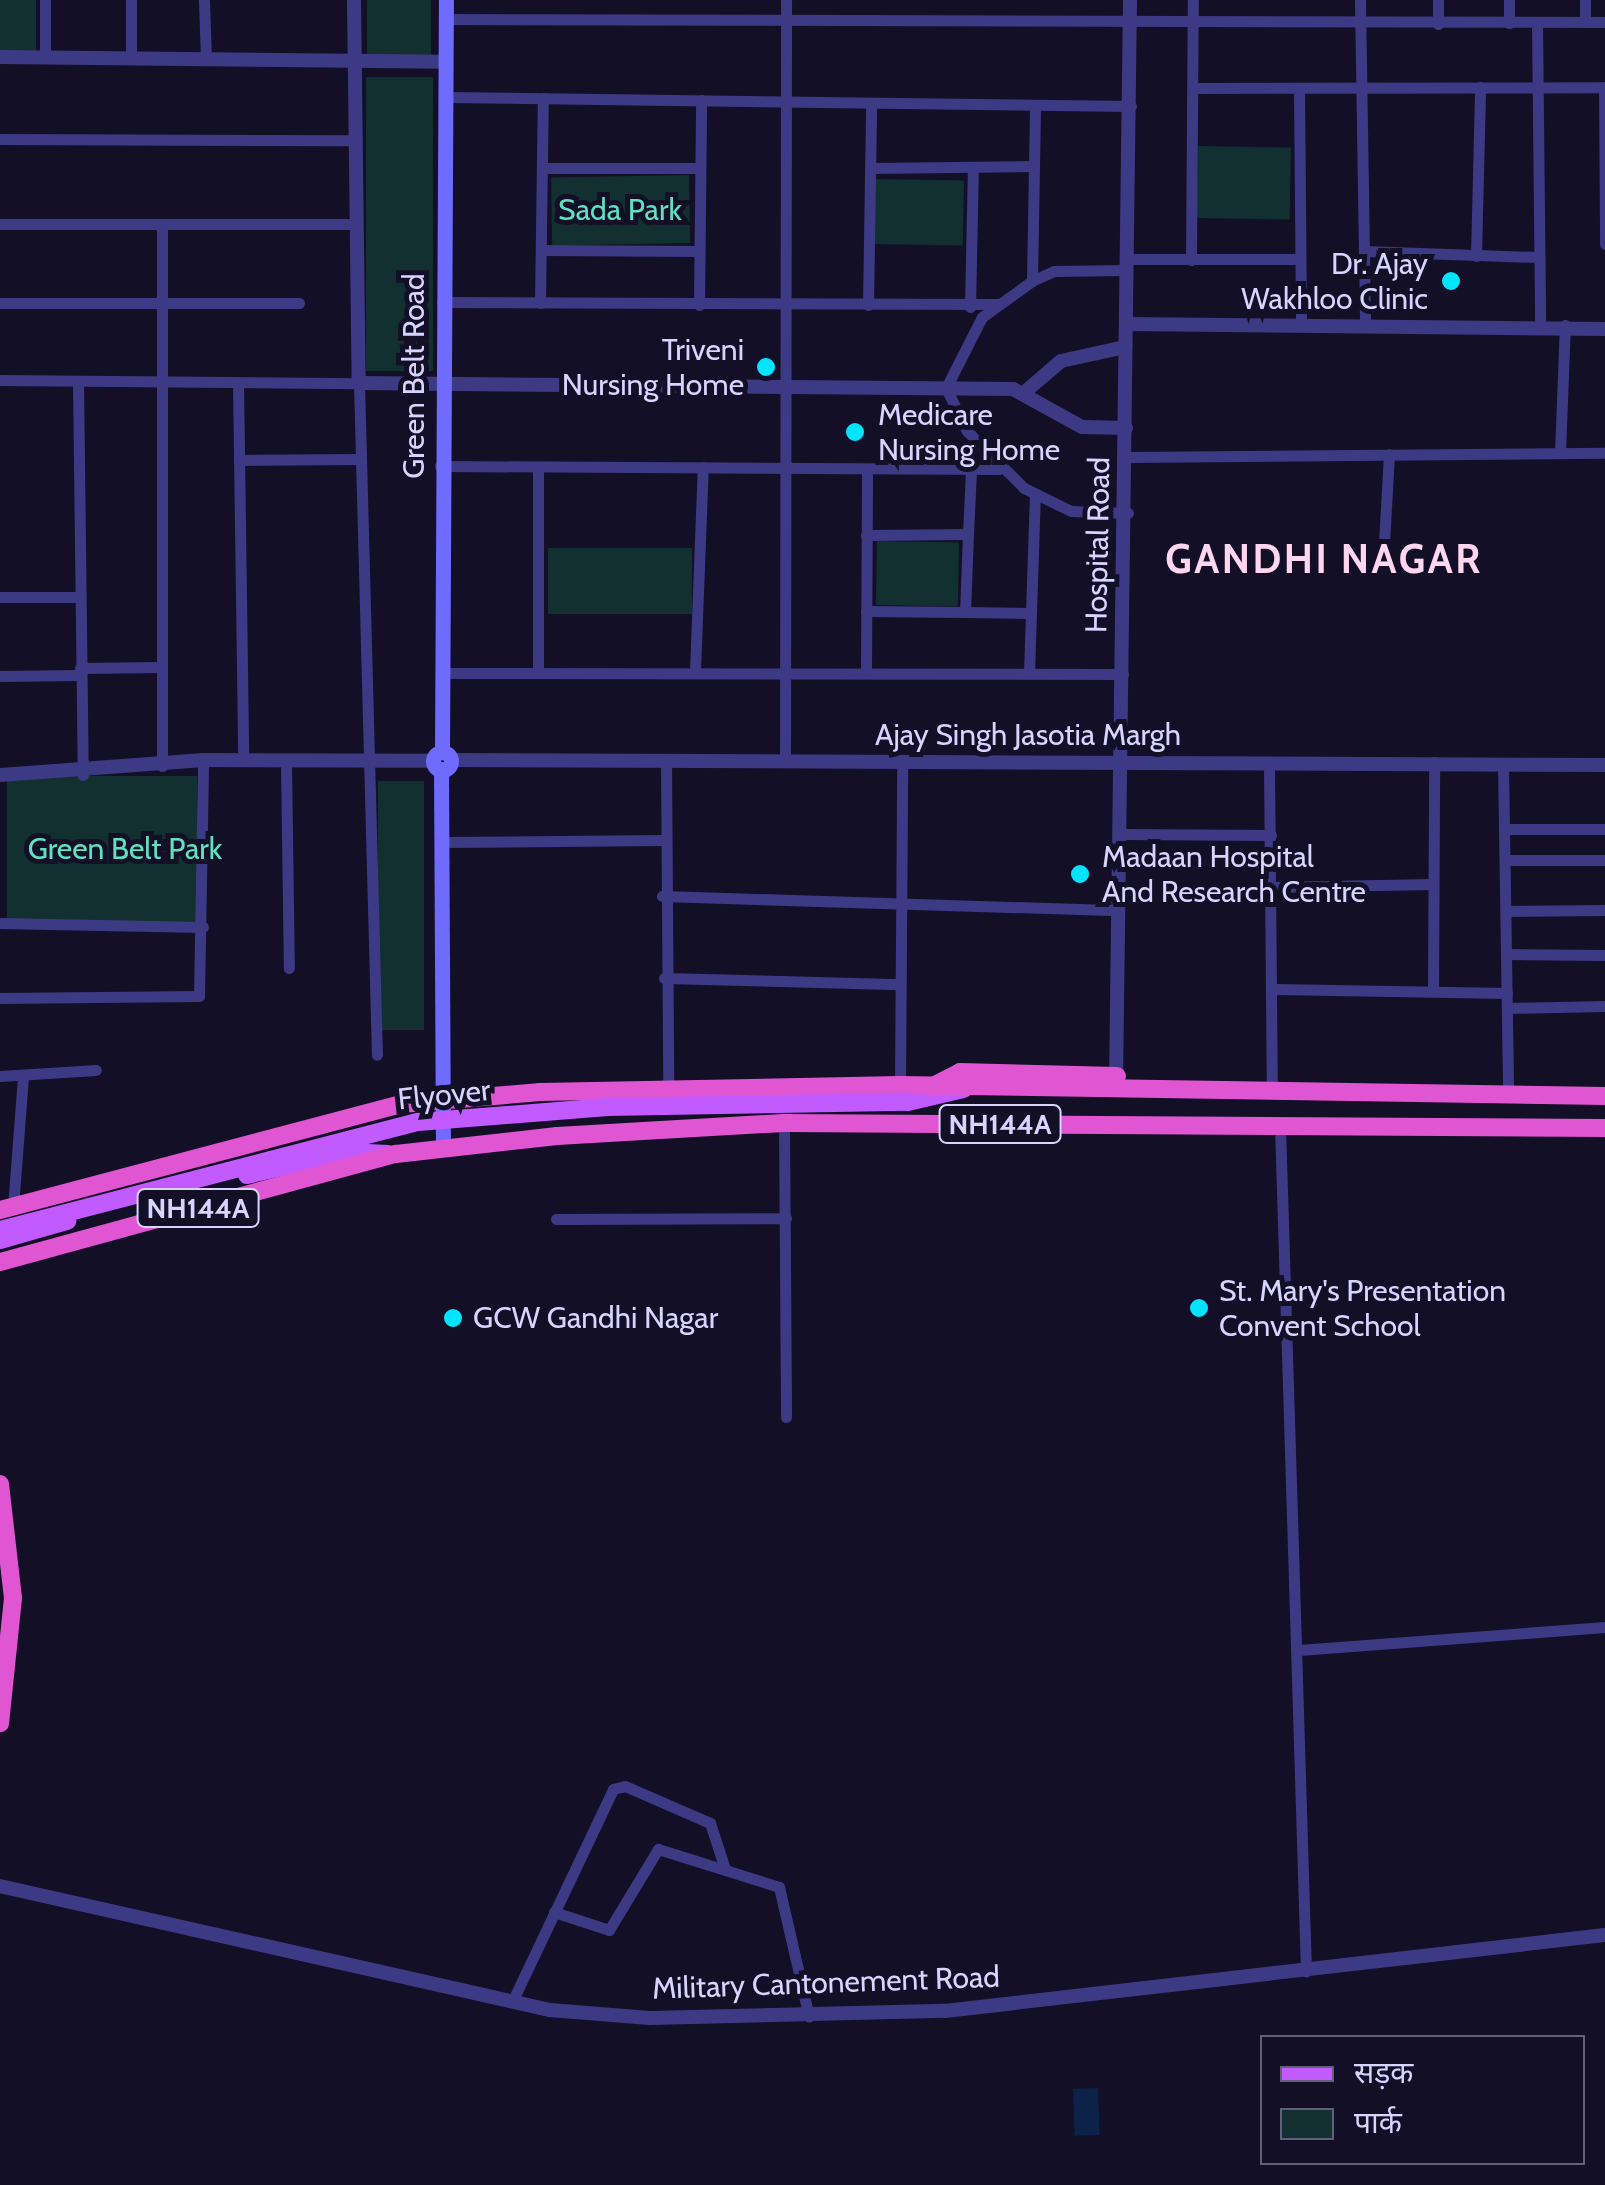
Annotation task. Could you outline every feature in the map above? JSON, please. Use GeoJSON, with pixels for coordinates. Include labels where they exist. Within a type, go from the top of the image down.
{"type":"FeatureCollection","features":[{"type":"Feature","properties":{"kind":"highway"},"geometry":{"type":"LineString","coordinates":[[931,1087],[960,1072],[1116,1084]]}},
{"type":"Feature","properties":{"kind":"highway","name":"NH144A"},"geometry":{"type":"LineString","coordinates":[[6,1209],[173,1160],[444,1101],[668,1086],[904,1093],[931,1087],[1116,1084],[1272,1094],[1605,1096]]}},
{"type":"Feature","properties":{"kind":"highway","name":"NH144A"},"geometry":{"type":"LineString","coordinates":[[0,1262],[396,1154],[443,1146],[784,1123],[1605,1128]]}},
{"type":"Feature","properties":{"kind":"highway"},"geometry":{"type":"LineString","coordinates":[[0,1274],[32,1254]]}},
{"type":"Feature","properties":{"kind":"highway"},"geometry":{"type":"LineString","coordinates":[[0,1484],[13,1598],[0,1723]]}},
{"type":"Feature","properties":{"kind":"highway"},"geometry":{"type":"LineString","coordinates":[[0,1584],[0,1645]]}},
{"type":"Feature","properties":{"kind":"main road","name":"Green Belt Road"},"geometry":{"type":"LineString","coordinates":[[443,1146],[440,466],[446,0]]}},
{"type":"Feature","properties":{"kind":"main road","name":"Flyover"},"geometry":{"type":"LineString","coordinates":[[0,1230],[418,1122],[607,1107],[964,1089]]}},
{"type":"Feature","properties":{"kind":"main road"},"geometry":{"type":"LineString","coordinates":[[0,1240],[347,1152],[396,1154]]}},
{"type":"Feature","properties":{"kind":"street"},"geometry":{"type":"LineString","coordinates":[[44,0],[45,57]]}},
{"type":"Feature","properties":{"kind":"street"},"geometry":{"type":"LineString","coordinates":[[131,0],[131,57]]}},
{"type":"Feature","properties":{"kind":"street"},"geometry":{"type":"LineString","coordinates":[[204,0],[206,59]]}},
{"type":"Feature","properties":{"kind":"street"},"geometry":{"type":"LineString","coordinates":[[354,0],[352,224],[360,383],[376,1056]]}},
{"type":"Feature","properties":{"kind":"street"},"geometry":{"type":"LineString","coordinates":[[785,762],[786,0]]}},
{"type":"Feature","properties":{"kind":"street","name":"Hospital Road"},"geometry":{"type":"LineString","coordinates":[[1116,1084],[1120,761],[1130,457],[1126,428],[1125,265],[1130,0]]}},
{"type":"Feature","properties":{"kind":"street"},"geometry":{"type":"LineString","coordinates":[[1191,260],[1196,88],[1193,0]]}},
{"type":"Feature","properties":{"kind":"street"},"geometry":{"type":"LineString","coordinates":[[1360,0],[1365,325]]}},
{"type":"Feature","properties":{"kind":"street"},"geometry":{"type":"LineString","coordinates":[[1438,0],[1438,24]]}},
{"type":"Feature","properties":{"kind":"street"},"geometry":{"type":"LineString","coordinates":[[1508,23],[1509,0]]}},
{"type":"Feature","properties":{"kind":"street"},"geometry":{"type":"LineString","coordinates":[[1584,22],[1585,0]]}},
{"type":"Feature","properties":{"kind":"street"},"geometry":{"type":"LineString","coordinates":[[446,19],[1359,25],[1605,22]]}},
{"type":"Feature","properties":{"kind":"street"},"geometry":{"type":"LineString","coordinates":[[1538,22],[1540,323]]}},
{"type":"Feature","properties":{"kind":"street"},"geometry":{"type":"LineString","coordinates":[[0,57],[445,62]]}},
{"type":"Feature","properties":{"kind":"street"},"geometry":{"type":"LineString","coordinates":[[1476,256],[1480,86]]}},
{"type":"Feature","properties":{"kind":"street"},"geometry":{"type":"LineString","coordinates":[[1196,88],[1605,87],[1605,244]]}},
{"type":"Feature","properties":{"kind":"street"},"geometry":{"type":"LineString","coordinates":[[1298,88],[1297,259],[1302,324]]}},
{"type":"Feature","properties":{"kind":"street"},"geometry":{"type":"LineString","coordinates":[[444,97],[1130,106]]}},
{"type":"Feature","properties":{"kind":"street"},"geometry":{"type":"LineString","coordinates":[[540,303],[543,98]]}},
{"type":"Feature","properties":{"kind":"street"},"geometry":{"type":"LineString","coordinates":[[698,305],[701,100]]}},
{"type":"Feature","properties":{"kind":"street"},"geometry":{"type":"LineString","coordinates":[[868,305],[871,104]]}},
{"type":"Feature","properties":{"kind":"street"},"geometry":{"type":"LineString","coordinates":[[1032,281],[1035,105]]}},
{"type":"Feature","properties":{"kind":"street"},"geometry":{"type":"LineString","coordinates":[[0,139],[351,140]]}},
{"type":"Feature","properties":{"kind":"street"},"geometry":{"type":"LineString","coordinates":[[870,168],[1034,166]]}},
{"type":"Feature","properties":{"kind":"street"},"geometry":{"type":"LineString","coordinates":[[543,168],[699,168]]}},
{"type":"Feature","properties":{"kind":"street"},"geometry":{"type":"LineString","coordinates":[[970,306],[972,168]]}},
{"type":"Feature","properties":{"kind":"street"},"geometry":{"type":"LineString","coordinates":[[0,224],[352,224]]}},
{"type":"Feature","properties":{"kind":"street"},"geometry":{"type":"LineString","coordinates":[[162,224],[162,766]]}},
{"type":"Feature","properties":{"kind":"street"},"geometry":{"type":"LineString","coordinates":[[541,250],[699,251]]}},
{"type":"Feature","properties":{"kind":"street"},"geometry":{"type":"LineString","coordinates":[[1364,250],[1540,257]]}},
{"type":"Feature","properties":{"kind":"street"},"geometry":{"type":"LineString","coordinates":[[946,388],[970,332],[998,304],[1054,271],[1191,260],[1297,259]]}},
{"type":"Feature","properties":{"kind":"street"},"geometry":{"type":"LineString","coordinates":[[442,302],[998,304]]}},
{"type":"Feature","properties":{"kind":"street"},"geometry":{"type":"LineString","coordinates":[[0,303],[298,303]]}},
{"type":"Feature","properties":{"kind":"street"},"geometry":{"type":"LineString","coordinates":[[1126,324],[1540,323],[1605,329]]}},
{"type":"Feature","properties":{"kind":"street"},"geometry":{"type":"LineString","coordinates":[[1560,453],[1565,326]]}},
{"type":"Feature","properties":{"kind":"street"},"geometry":{"type":"LineString","coordinates":[[1026,391],[1061,361],[1126,347]]}},
{"type":"Feature","properties":{"kind":"street"},"geometry":{"type":"LineString","coordinates":[[0,380],[1026,391],[1082,428],[1126,428]]}},
{"type":"Feature","properties":{"kind":"street"},"geometry":{"type":"LineString","coordinates":[[78,381],[83,775]]}},
{"type":"Feature","properties":{"kind":"street"},"geometry":{"type":"LineString","coordinates":[[238,382],[242,760]]}},
{"type":"Feature","properties":{"kind":"street"},"geometry":{"type":"LineString","coordinates":[[946,388],[999,469],[1036,496],[1071,511],[1128,513]]}},
{"type":"Feature","properties":{"kind":"street"},"geometry":{"type":"LineString","coordinates":[[1130,457],[1605,452]]}},
{"type":"Feature","properties":{"kind":"street"},"geometry":{"type":"LineString","coordinates":[[1384,543],[1389,454]]}},
{"type":"Feature","properties":{"kind":"street"},"geometry":{"type":"LineString","coordinates":[[239,460],[362,458]]}},
{"type":"Feature","properties":{"kind":"street"},"geometry":{"type":"LineString","coordinates":[[440,466],[999,469]]}},
{"type":"Feature","properties":{"kind":"street"},"geometry":{"type":"LineString","coordinates":[[538,467],[538,673]]}},
{"type":"Feature","properties":{"kind":"street"},"geometry":{"type":"LineString","coordinates":[[694,671],[704,468]]}},
{"type":"Feature","properties":{"kind":"street"},"geometry":{"type":"LineString","coordinates":[[965,612],[972,470]]}},
{"type":"Feature","properties":{"kind":"street"},"geometry":{"type":"LineString","coordinates":[[866,673],[868,471]]}},
{"type":"Feature","properties":{"kind":"street"},"geometry":{"type":"LineString","coordinates":[[1029,674],[1036,496]]}},
{"type":"Feature","properties":{"kind":"street"},"geometry":{"type":"LineString","coordinates":[[866,535],[968,534]]}},
{"type":"Feature","properties":{"kind":"street"},"geometry":{"type":"LineString","coordinates":[[0,597],[80,596]]}},
{"type":"Feature","properties":{"kind":"street"},"geometry":{"type":"LineString","coordinates":[[866,611],[1030,612]]}},
{"type":"Feature","properties":{"kind":"street"},"geometry":{"type":"LineString","coordinates":[[0,676],[161,667]]}},
{"type":"Feature","properties":{"kind":"street"},"geometry":{"type":"LineString","coordinates":[[443,673],[1123,674]]}},
{"type":"Feature","properties":{"kind":"street"},"geometry":{"type":"LineString","coordinates":[[666,759],[662,896],[668,1086]]}},
{"type":"Feature","properties":{"kind":"street"},"geometry":{"type":"LineString","coordinates":[[0,998],[199,996],[203,760]]}},
{"type":"Feature","properties":{"kind":"street","name":"Ajay Singh Jasotia Margh"},"geometry":{"type":"LineString","coordinates":[[0,775],[83,775],[203,760],[1605,764]]}},
{"type":"Feature","properties":{"kind":"street"},"geometry":{"type":"LineString","coordinates":[[286,762],[288,968]]}},
{"type":"Feature","properties":{"kind":"street"},"geometry":{"type":"LineString","coordinates":[[902,762],[900,984],[904,1093]]}},
{"type":"Feature","properties":{"kind":"street"},"geometry":{"type":"LineString","coordinates":[[1433,990],[1434,762]]}},
{"type":"Feature","properties":{"kind":"street"},"geometry":{"type":"LineString","coordinates":[[1269,764],[1275,990],[1272,1094]]}},
{"type":"Feature","properties":{"kind":"street"},"geometry":{"type":"LineString","coordinates":[[1503,764],[1508,1093]]}},
{"type":"Feature","properties":{"kind":"street"},"geometry":{"type":"LineString","coordinates":[[1504,830],[1605,829]]}},
{"type":"Feature","properties":{"kind":"street"},"geometry":{"type":"LineString","coordinates":[[1121,834],[1272,835]]}},
{"type":"Feature","properties":{"kind":"street"},"geometry":{"type":"LineString","coordinates":[[442,842],[664,840]]}},
{"type":"Feature","properties":{"kind":"street"},"geometry":{"type":"LineString","coordinates":[[1505,860],[1605,860]]}},
{"type":"Feature","properties":{"kind":"street"},"geometry":{"type":"LineString","coordinates":[[1273,887],[1433,884]]}},
{"type":"Feature","properties":{"kind":"street"},"geometry":{"type":"LineString","coordinates":[[662,896],[1119,910]]}},
{"type":"Feature","properties":{"kind":"street"},"geometry":{"type":"LineString","coordinates":[[1506,911],[1605,910]]}},
{"type":"Feature","properties":{"kind":"street"},"geometry":{"type":"LineString","coordinates":[[0,923],[203,927]]}},
{"type":"Feature","properties":{"kind":"street"},"geometry":{"type":"LineString","coordinates":[[1506,954],[1605,956]]}},
{"type":"Feature","properties":{"kind":"street"},"geometry":{"type":"LineString","coordinates":[[664,978],[900,984]]}},
{"type":"Feature","properties":{"kind":"street"},"geometry":{"type":"LineString","coordinates":[[1275,990],[1507,992]]}},
{"type":"Feature","properties":{"kind":"street"},"geometry":{"type":"LineString","coordinates":[[1507,1008],[1605,1006]]}},
{"type":"Feature","properties":{"kind":"street"},"geometry":{"type":"LineString","coordinates":[[0,1076],[96,1070]]}},
{"type":"Feature","properties":{"kind":"street"},"geometry":{"type":"LineString","coordinates":[[6,1209],[23,1076]]}},
{"type":"Feature","properties":{"kind":"street"},"geometry":{"type":"LineString","coordinates":[[784,1123],[786,1417]]}},
{"type":"Feature","properties":{"kind":"street"},"geometry":{"type":"LineString","coordinates":[[1280,1126],[1306,1972]]}},
{"type":"Feature","properties":{"kind":"street"},"geometry":{"type":"LineString","coordinates":[[556,1219],[786,1218]]}},
{"type":"Feature","properties":{"kind":"street"},"geometry":{"type":"LineString","coordinates":[[1299,1650],[1605,1627]]}},
{"type":"Feature","properties":{"kind":"street"},"geometry":{"type":"LineString","coordinates":[[512,2002],[606,1798],[621,1786],[710,1823],[725,1869]]}},
{"type":"Feature","properties":{"kind":"street"},"geometry":{"type":"LineString","coordinates":[[554,1912],[609,1930],[655,1850],[725,1869],[786,1895],[809,2017]]}},
{"type":"Feature","properties":{"kind":"street","name":"Military Cantonement Road"},"geometry":{"type":"LineString","coordinates":[[0,1886],[512,2002],[650,2018],[809,2017],[1306,1972],[1605,1935]]}},
{"type":"Feature","properties":{"kind":"green space"},"geometry":{"type":"Polygon","coordinates":[[[0,0],[36,0],[36,59],[0,59],[0,0]]]}},
{"type":"Feature","properties":{"kind":"green space"},"geometry":{"type":"Polygon","coordinates":[[[367,0],[431,0],[431,58],[367,58],[367,0]]]}},
{"type":"Feature","properties":{"kind":"green space"},"geometry":{"type":"Polygon","coordinates":[[[366,77],[433,77],[433,371],[366,371],[366,77]]]}},
{"type":"Feature","properties":{"kind":"green space"},"geometry":{"type":"Polygon","coordinates":[[[1198,146],[1291,148],[1290,220],[1197,218],[1198,146]]]}},
{"type":"Feature","properties":{"kind":"green space","name":"Sada Park"},"geometry":{"type":"Polygon","coordinates":[[[689,175],[690,243],[552,245],[551,177],[689,175]]]}},
{"type":"Feature","properties":{"kind":"green space"},"geometry":{"type":"Polygon","coordinates":[[[873,179],[964,181],[963,246],[872,244],[873,179]]]}},
{"type":"Feature","properties":{"kind":"green space"},"geometry":{"type":"Polygon","coordinates":[[[877,541],[959,542],[958,606],[876,605],[877,541]]]}},
{"type":"Feature","properties":{"kind":"green space"},"geometry":{"type":"Polygon","coordinates":[[[548,548],[692,548],[692,614],[548,614],[548,548]]]}},
{"type":"Feature","properties":{"kind":"green space","name":"Green Belt Park"},"geometry":{"type":"Polygon","coordinates":[[[7,776],[197,776],[197,926],[7,926],[7,776]]]}},
{"type":"Feature","properties":{"kind":"green space"},"geometry":{"type":"Polygon","coordinates":[[[378,781],[424,781],[424,1030],[378,1030],[378,781]]]}},
{"type":"Feature","properties":{"kind":"water"},"geometry":{"type":"Polygon","coordinates":[[[1098,2088],[1100,2135],[1075,2136],[1073,2089],[1098,2088]]]}},
{"type":"Feature","properties":{"kind":"place","name":"Dr. Ajay Wakhloo Clinic"},"geometry":{"type":"Point","coordinates":[1451,281]}},
{"type":"Feature","properties":{"kind":"place","name":"Triveni Nursing Home"},"geometry":{"type":"Point","coordinates":[766,367]}},
{"type":"Feature","properties":{"kind":"place","name":"Medicare Nursing Home"},"geometry":{"type":"Point","coordinates":[855,432]}},
{"type":"Feature","properties":{"kind":"place","name":"Madaan Hospital And Research Centre"},"geometry":{"type":"Point","coordinates":[1080,874]}},
{"type":"Feature","properties":{"kind":"place","name":"St. Mary's Presentation Convent School"},"geometry":{"type":"Point","coordinates":[1199,1308]}},
{"type":"Feature","properties":{"kind":"place","name":"GCW Gandhi Nagar"},"geometry":{"type":"Point","coordinates":[453,1318]}},
{"type":"Feature","properties":{"kind":"district","name":"GANDHI NAGAR"},"geometry":{"type":"Point","coordinates":[1324,559]}}]}
